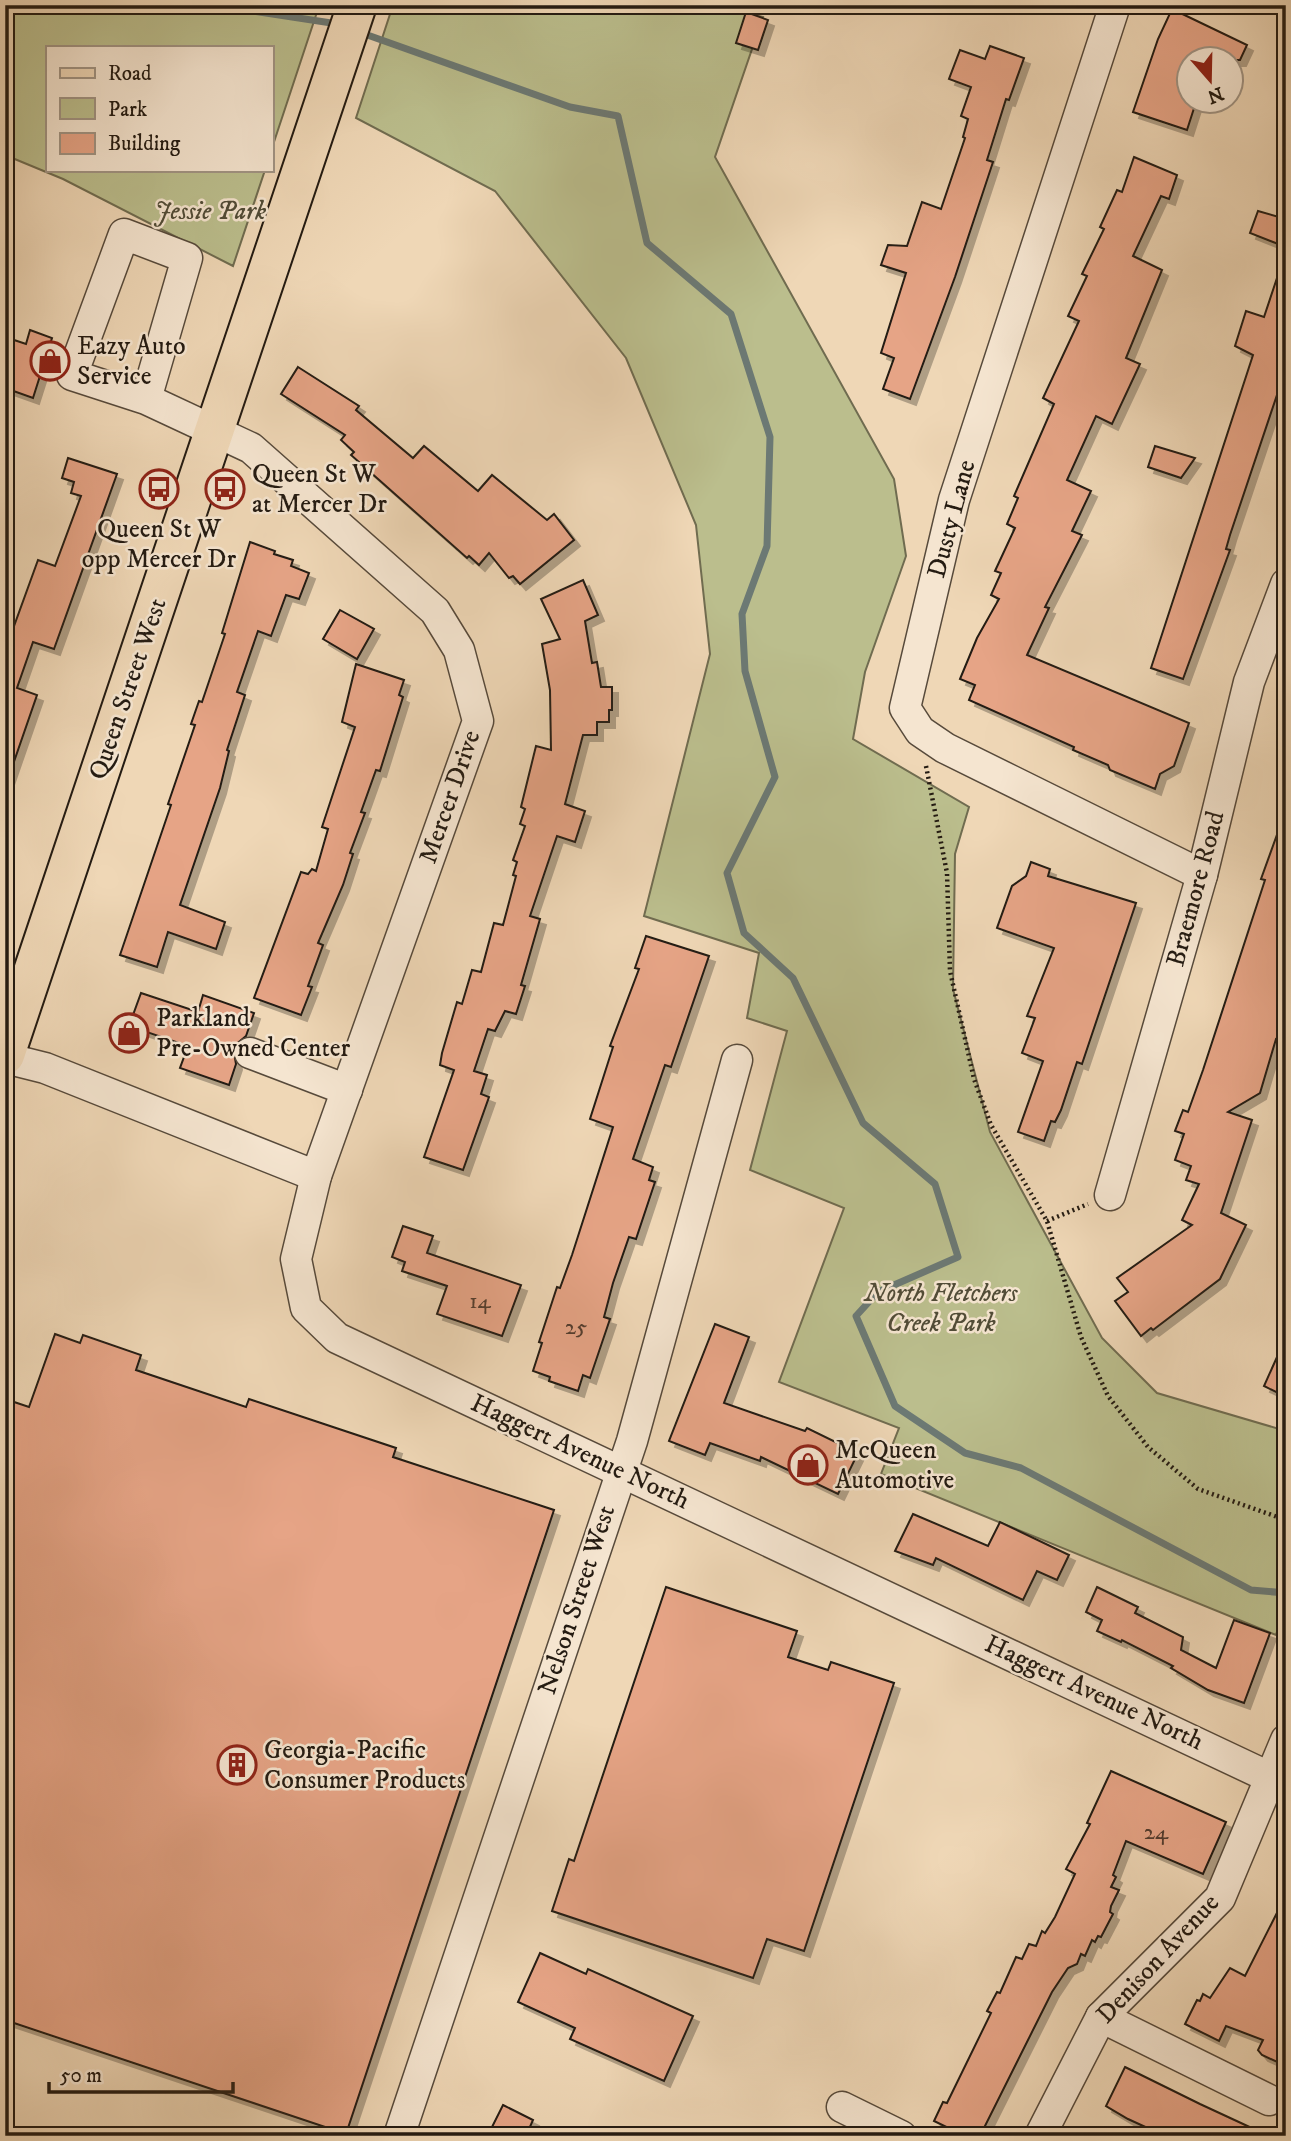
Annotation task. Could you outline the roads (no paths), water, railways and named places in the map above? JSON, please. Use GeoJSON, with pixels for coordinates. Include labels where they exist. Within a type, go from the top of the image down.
{"type":"FeatureCollection","features":[{"type":"Feature","properties":{"kind":"main road","name":"Queen Street West"},"geometry":{"type":"LineString","coordinates":[[5,1057],[358,5]]}},
{"type":"Feature","properties":{"kind":"street","name":"Dusty Lane"},"geometry":{"type":"LineString","coordinates":[[1115,5],[954,500],[905,708],[920,731],[945,748],[1202,875]]}},
{"type":"Feature","properties":{"kind":"street","name":"Mercer Drive"},"geometry":{"type":"LineString","coordinates":[[146,400],[187,258],[124,234],[72,375],[146,400],[251,448],[435,611],[459,650],[478,721],[316,1176]]}},
{"type":"Feature","properties":{"kind":"street","name":"Braemore Road"},"geometry":{"type":"LineString","coordinates":[[1110,1195],[1202,875],[1249,682],[1286,584]]}},
{"type":"Feature","properties":{"kind":"street"},"geometry":{"type":"LineString","coordinates":[[250,1053],[347,1090]]}},
{"type":"Feature","properties":{"kind":"street"},"geometry":{"type":"LineString","coordinates":[[5,1057],[45,1068],[316,1176]]}},
{"type":"Feature","properties":{"kind":"street","name":"Nelson Street West"},"geometry":{"type":"LineString","coordinates":[[399,2136],[621,1470],[737,1060]]}},
{"type":"Feature","properties":{"kind":"street","name":"Haggert Avenue North"},"geometry":{"type":"LineString","coordinates":[[316,1176],[296,1259],[306,1308],[337,1338],[1279,1781]]}},
{"type":"Feature","properties":{"kind":"street","name":"Denison Avenue"},"geometry":{"type":"LineString","coordinates":[[1040,2136],[1101,2017],[1220,1898],[1279,1781],[1286,1740]]}},
{"type":"Feature","properties":{"kind":"street"},"geometry":{"type":"LineString","coordinates":[[1101,2017],[1269,2100]]}},
{"type":"Feature","properties":{"kind":"street"},"geometry":{"type":"LineString","coordinates":[[842,2107],[901,2136]]}},
{"type":"Feature","properties":{"kind":"waterway"},"geometry":{"type":"LineString","coordinates":[[212,5],[338,24]]}},
{"type":"Feature","properties":{"kind":"waterway"},"geometry":{"type":"LineString","coordinates":[[359,32],[570,107],[618,116],[647,243],[731,314],[770,437],[767,546],[742,614],[745,671],[775,777],[727,873],[744,933],[793,978],[863,1123],[935,1184],[958,1257],[878,1292],[856,1316],[895,1406],[965,1453],[1021,1468],[1251,1590],[1286,1593]]}},
{"type":"Feature","properties":{"kind":"place","name":"Eazy Auto Service"},"geometry":{"type":"Point","coordinates":[50,361]}},
{"type":"Feature","properties":{"kind":"place","name":"Queen St W opp Mercer Dr"},"geometry":{"type":"Point","coordinates":[159,489]}},
{"type":"Feature","properties":{"kind":"place","name":"Queen St W at Mercer Dr"},"geometry":{"type":"Point","coordinates":[225,489]}},
{"type":"Feature","properties":{"kind":"place","name":"Parkland Pre-Owned Center"},"geometry":{"type":"Point","coordinates":[129,1033]}},
{"type":"Feature","properties":{"kind":"place","name":"McQueen Automotive"},"geometry":{"type":"Point","coordinates":[808,1465]}},
{"type":"Feature","properties":{"kind":"place","name":"Georgia-Pacific Consumer Products"},"geometry":{"type":"Point","coordinates":[237,1765]}},
{"type":"Feature","properties":{"kind":"park label","name":"Jessie Park"},"geometry":{"type":"Point","coordinates":[210,211]}},
{"type":"Feature","properties":{"kind":"park label","name":"North Fletchers Creek Park"},"geometry":{"type":"Point","coordinates":[941,1308]}}]}
